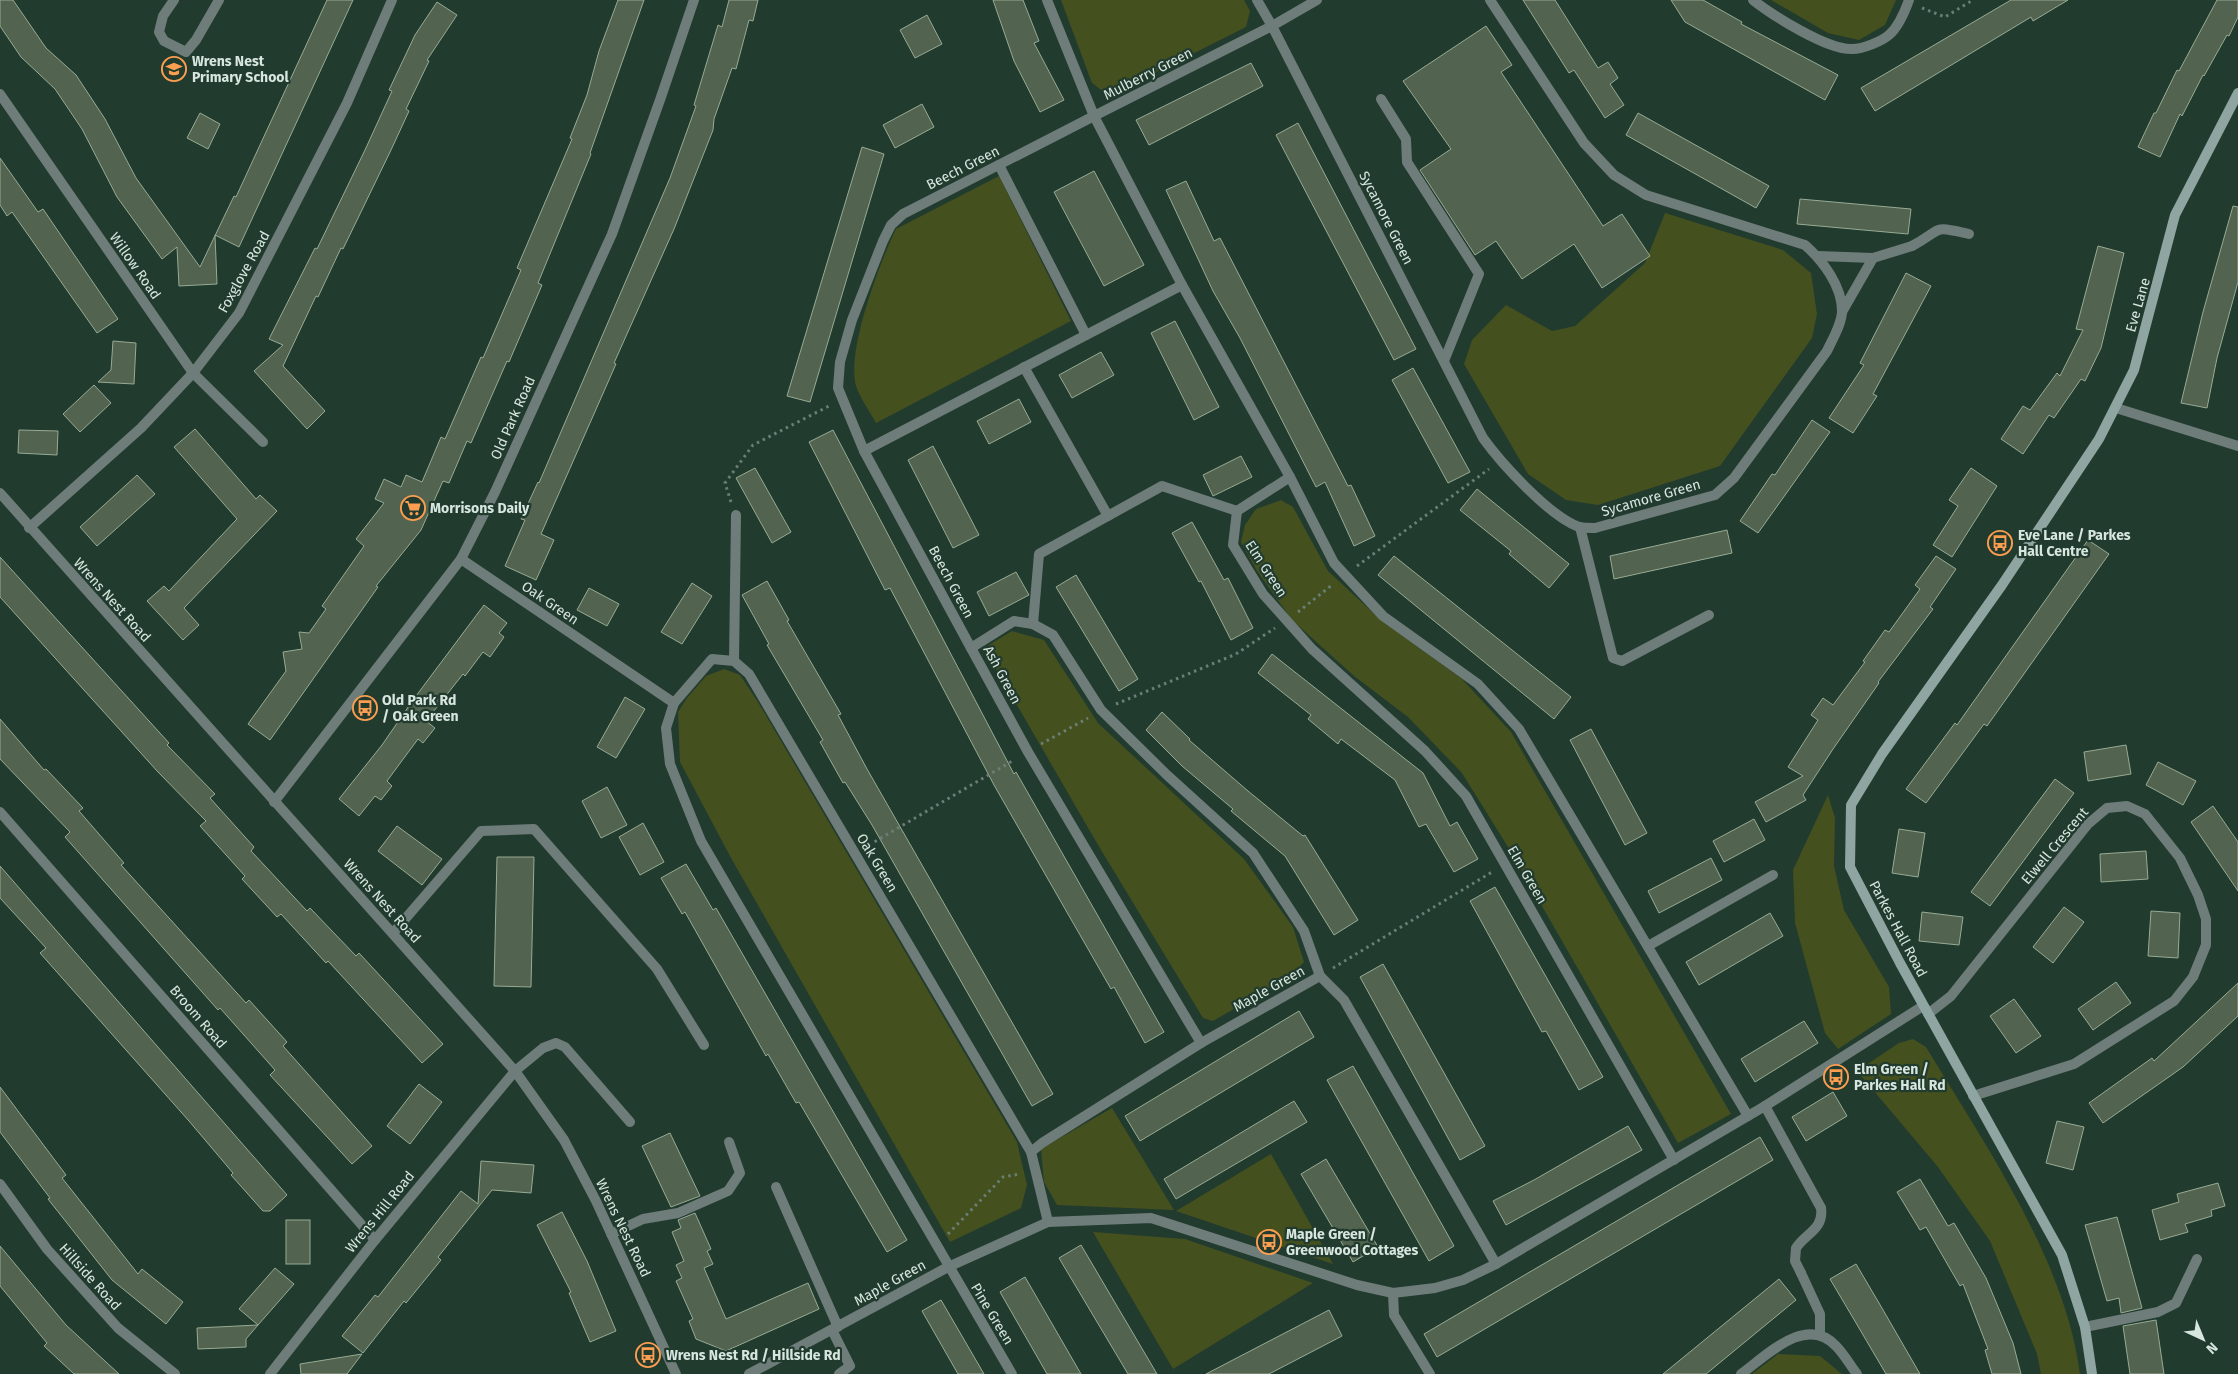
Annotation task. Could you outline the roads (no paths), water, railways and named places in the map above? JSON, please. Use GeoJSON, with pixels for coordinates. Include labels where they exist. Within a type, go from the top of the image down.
{"type":"FeatureCollection","features":[{"type":"Feature","properties":{"kind":"street"},"geometry":{"type":"LineString","coordinates":[[174,0],[163,16],[159,32],[164,40],[186,52],[196,40],[219,0]]}},
{"type":"Feature","properties":{"kind":"street","name":"Foxglove Road"},"geometry":{"type":"LineString","coordinates":[[30,528],[141,428],[193,373],[239,313],[347,103],[392,0]]}},
{"type":"Feature","properties":{"kind":"street","name":"Old Park Road"},"geometry":{"type":"LineString","coordinates":[[274,802],[461,559],[495,492],[612,234],[694,0]]}},
{"type":"Feature","properties":{"kind":"street","name":"Mulberry Green"},"geometry":{"type":"LineString","coordinates":[[1047,0],[1094,116],[1272,26]]}},
{"type":"Feature","properties":{"kind":"street"},"geometry":{"type":"LineString","coordinates":[[1258,0],[1272,26],[1317,0]]}},
{"type":"Feature","properties":{"kind":"street"},"geometry":{"type":"LineString","coordinates":[[1490,0],[1584,143],[1614,175],[1646,195],[1805,245],[1818,256],[1830,273],[1842,312]]}},
{"type":"Feature","properties":{"kind":"street"},"geometry":{"type":"LineString","coordinates":[[1753,0],[1771,14],[1822,40],[1852,50],[1868,45],[1890,34],[1908,2]]}},
{"type":"Feature","properties":{"kind":"street","name":"Sycamore Green"},"geometry":{"type":"LineString","coordinates":[[1272,26],[1483,438],[1500,461],[1539,499],[1580,527],[1595,528],[1715,494],[1734,478],[1827,351],[1842,312],[1874,258]]}},
{"type":"Feature","properties":{"kind":"street","name":"Eve Lane"},"geometry":{"type":"LineString","coordinates":[[2047,517],[2099,440],[2134,370],[2176,215],[2238,92]]}},
{"type":"Feature","properties":{"kind":"street","name":"Willow Road"},"geometry":{"type":"LineString","coordinates":[[0,94],[193,373],[263,442]]}},
{"type":"Feature","properties":{"kind":"street"},"geometry":{"type":"LineString","coordinates":[[1381,100],[1406,139],[1407,162],[1479,274],[1444,361]]}},
{"type":"Feature","properties":{"kind":"street"},"geometry":{"type":"LineString","coordinates":[[1094,116],[1182,286],[1290,477],[1334,563],[1383,616],[1478,684],[1520,729],[1748,1116]]}},
{"type":"Feature","properties":{"kind":"street","name":"Beech Green"},"geometry":{"type":"LineString","coordinates":[[970,648],[864,451],[838,388],[840,362],[852,320],[882,241],[891,225],[903,214],[1094,116]]}},
{"type":"Feature","properties":{"kind":"street"},"geometry":{"type":"LineString","coordinates":[[999,165],[1086,335]]}},
{"type":"Feature","properties":{"kind":"street"},"geometry":{"type":"LineString","coordinates":[[1818,256],[1874,258],[1912,246],[1941,228],[1969,234]]}},
{"type":"Feature","properties":{"kind":"street"},"geometry":{"type":"LineString","coordinates":[[864,451],[1182,286]]}},
{"type":"Feature","properties":{"kind":"street"},"geometry":{"type":"LineString","coordinates":[[1024,367],[1108,516]]}},
{"type":"Feature","properties":{"kind":"street"},"geometry":{"type":"LineString","coordinates":[[2116,408],[2238,446]]}},
{"type":"Feature","properties":{"kind":"street"},"geometry":{"type":"LineString","coordinates":[[1290,477],[1237,511],[1162,486],[1039,554],[1033,624],[1053,635],[1102,710],[1167,775],[1253,853],[1304,931],[1320,976]]}},
{"type":"Feature","properties":{"kind":"street","name":"Wrens Nest Road"},"geometry":{"type":"LineString","coordinates":[[0,493],[515,1071],[564,1140],[611,1234],[676,1374]]}},
{"type":"Feature","properties":{"kind":"street","name":"Elm Green"},"geometry":{"type":"LineString","coordinates":[[1237,511],[1233,545],[1263,594],[1312,649],[1425,751],[1460,789],[1505,864],[1674,1160]]}},
{"type":"Feature","properties":{"kind":"street"},"geometry":{"type":"LineString","coordinates":[[736,515],[734,661],[712,659],[674,703],[666,728],[670,764],[701,841],[948,1267]]}},
{"type":"Feature","properties":{"kind":"street","name":"Parkes Hall Road"},"geometry":{"type":"LineString","coordinates":[[2047,517],[1882,754],[1851,805],[1850,867],[1925,1010],[2062,1255],[2085,1327],[2092,1374]]}},
{"type":"Feature","properties":{"kind":"street"},"geometry":{"type":"LineString","coordinates":[[1580,527],[1613,658],[1622,661],[1709,615]]}},
{"type":"Feature","properties":{"kind":"street","name":"Oak Green"},"geometry":{"type":"LineString","coordinates":[[461,559],[674,703]]}},
{"type":"Feature","properties":{"kind":"street","name":"Ash Green"},"geometry":{"type":"LineString","coordinates":[[1033,624],[1014,622],[970,648],[1028,752],[1201,1042]]}},
{"type":"Feature","properties":{"kind":"street","name":"Oak Green"},"geometry":{"type":"LineString","coordinates":[[734,661],[749,674],[1031,1152]]}},
{"type":"Feature","properties":{"kind":"street","name":"Elwell Crescent"},"geometry":{"type":"LineString","coordinates":[[1925,1010],[1951,996],[2088,824],[2107,808],[2127,806],[2145,814],[2180,858],[2198,895],[2206,919],[2206,944],[2193,977],[2174,1001],[2074,1064],[1973,1096]]}},
{"type":"Feature","properties":{"kind":"street","name":"Broom Road"},"geometry":{"type":"LineString","coordinates":[[0,812],[374,1240]]}},
{"type":"Feature","properties":{"kind":"street"},"geometry":{"type":"LineString","coordinates":[[393,933],[482,831],[534,829],[657,969],[704,1045]]}},
{"type":"Feature","properties":{"kind":"street"},"geometry":{"type":"LineString","coordinates":[[1648,946],[1773,875]]}},
{"type":"Feature","properties":{"kind":"street","name":"Maple Green"},"geometry":{"type":"LineString","coordinates":[[1031,1152],[1042,1143],[1201,1042],[1320,976],[1344,1000],[1496,1264]]}},
{"type":"Feature","properties":{"kind":"street"},"geometry":{"type":"LineString","coordinates":[[1674,1160],[1925,1010]]}},
{"type":"Feature","properties":{"kind":"street","name":"Wrens Hill Road"},"geometry":{"type":"LineString","coordinates":[[270,1374],[374,1240],[515,1071],[543,1048],[556,1043],[566,1047],[630,1122]]}},
{"type":"Feature","properties":{"kind":"street"},"geometry":{"type":"LineString","coordinates":[[1765,1106],[1822,1208],[1822,1219],[1796,1248],[1795,1261],[1820,1314],[1820,1335]]}},
{"type":"Feature","properties":{"kind":"street"},"geometry":{"type":"LineString","coordinates":[[611,1234],[643,1219],[678,1213],[728,1191],[740,1173],[729,1142]]}},
{"type":"Feature","properties":{"kind":"street"},"geometry":{"type":"LineString","coordinates":[[1031,1152],[1048,1222]]}},
{"type":"Feature","properties":{"kind":"street","name":"Maple Green"},"geometry":{"type":"LineString","coordinates":[[749,1374],[948,1267],[1048,1222],[1150,1218],[1357,1285],[1393,1293],[1435,1288],[1463,1280],[1496,1264],[1674,1160]]}},
{"type":"Feature","properties":{"kind":"street","name":"Hillside Road"},"geometry":{"type":"LineString","coordinates":[[0,1184],[48,1249],[118,1328],[175,1374]]}},
{"type":"Feature","properties":{"kind":"street"},"geometry":{"type":"LineString","coordinates":[[776,1187],[850,1366],[839,1374]]}},
{"type":"Feature","properties":{"kind":"street"},"geometry":{"type":"LineString","coordinates":[[2085,1327],[2158,1312],[2176,1303],[2197,1259]]}},
{"type":"Feature","properties":{"kind":"street","name":"Pine Green"},"geometry":{"type":"LineString","coordinates":[[948,1267],[1012,1374]]}},
{"type":"Feature","properties":{"kind":"street"},"geometry":{"type":"LineString","coordinates":[[1393,1293],[1394,1316],[1430,1374]]}},
{"type":"Feature","properties":{"kind":"street"},"geometry":{"type":"LineString","coordinates":[[1741,1374],[1788,1339],[1799,1335],[1820,1335],[1835,1345],[1857,1374]]}},
{"type":"Feature","properties":{"kind":"place","name":"Wrens Nest Primary School"},"geometry":{"type":"Point","coordinates":[174,69]}},
{"type":"Feature","properties":{"kind":"place","name":"Morrisons Daily"},"geometry":{"type":"Point","coordinates":[413,508]}},
{"type":"Feature","properties":{"kind":"place","name":"Eve Lane / Parkes Hall Centre"},"geometry":{"type":"Point","coordinates":[2000,543]}},
{"type":"Feature","properties":{"kind":"place","name":"Old Park Rd / Oak Green"},"geometry":{"type":"Point","coordinates":[365,708]}},
{"type":"Feature","properties":{"kind":"place","name":"Elm Green / Parkes Hall Rd"},"geometry":{"type":"Point","coordinates":[1836,1077]}},
{"type":"Feature","properties":{"kind":"place","name":"Maple Green / Greenwood Cottages"},"geometry":{"type":"Point","coordinates":[1269,1242]}},
{"type":"Feature","properties":{"kind":"place","name":"Wrens Nest Rd / Hillside Rd"},"geometry":{"type":"Point","coordinates":[648,1355]}}]}
